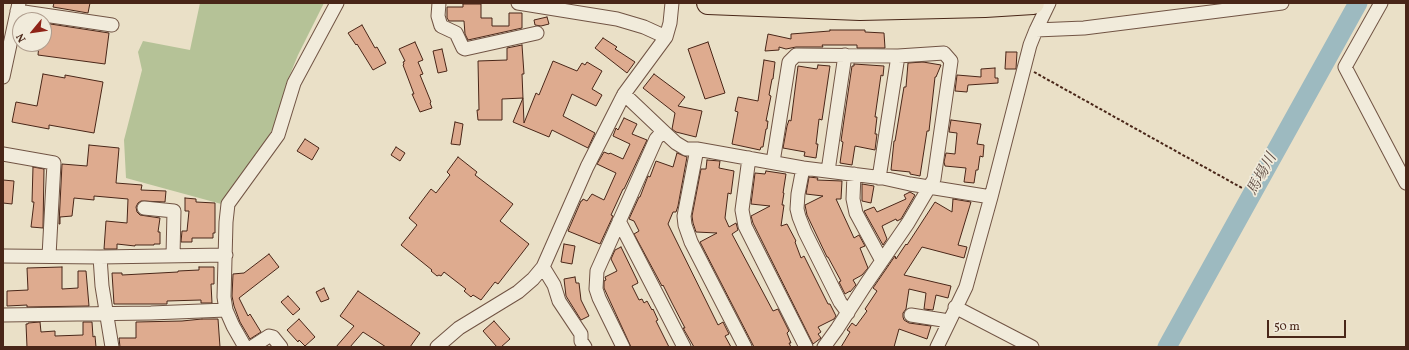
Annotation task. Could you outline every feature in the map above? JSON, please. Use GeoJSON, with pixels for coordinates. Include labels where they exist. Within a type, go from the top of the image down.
{"type":"FeatureCollection","features":[{"type":"Feature","properties":{"kind":"highway"},"geometry":{"type":"LineString","coordinates":[[708,3],[860,9],[1033,3]]}},
{"type":"Feature","properties":{"kind":"street"},"geometry":{"type":"LineString","coordinates":[[245,347],[226,310],[224,297],[226,217],[228,204],[278,135],[294,83],[337,3]]}},
{"type":"Feature","properties":{"kind":"street"},"geometry":{"type":"LineString","coordinates":[[439,3],[438,16],[441,26],[456,33],[463,48],[465,49],[537,33]]}},
{"type":"Feature","properties":{"kind":"street"},"geometry":{"type":"LineString","coordinates":[[518,3],[617,19],[644,27],[666,37]]}},
{"type":"Feature","properties":{"kind":"street"},"geometry":{"type":"LineString","coordinates":[[437,347],[460,328],[518,292],[544,267],[587,168],[624,94],[666,37],[670,23],[672,3]]}},
{"type":"Feature","properties":{"kind":"street"},"geometry":{"type":"LineString","coordinates":[[937,347],[955,307],[966,287],[991,197],[1024,67],[1036,30],[1049,3]]}},
{"type":"Feature","properties":{"kind":"street"},"geometry":{"type":"LineString","coordinates":[[1036,30],[1084,28],[1282,3]]}},
{"type":"Feature","properties":{"kind":"street"},"geometry":{"type":"LineString","coordinates":[[1381,3],[1345,67],[1406,183]]}},
{"type":"Feature","properties":{"kind":"street"},"geometry":{"type":"LineString","coordinates":[[3,77],[18,7],[112,25]]}},
{"type":"Feature","properties":{"kind":"street"},"geometry":{"type":"LineString","coordinates":[[773,162],[789,62],[796,55],[898,56],[944,54],[951,61],[934,179],[908,223],[824,347]]}},
{"type":"Feature","properties":{"kind":"street"},"geometry":{"type":"LineString","coordinates":[[828,171],[845,56]]}},
{"type":"Feature","properties":{"kind":"street"},"geometry":{"type":"LineString","coordinates":[[880,178],[898,56]]}},
{"type":"Feature","properties":{"kind":"street"},"geometry":{"type":"LineString","coordinates":[[624,94],[663,132],[686,149],[697,149],[803,168],[880,178],[991,197]]}},
{"type":"Feature","properties":{"kind":"street"},"geometry":{"type":"LineString","coordinates":[[623,347],[599,298],[596,289],[597,271],[656,139],[663,132]]}},
{"type":"Feature","properties":{"kind":"street"},"geometry":{"type":"LineString","coordinates":[[697,149],[684,216],[686,230],[745,347]]}},
{"type":"Feature","properties":{"kind":"street"},"geometry":{"type":"LineString","coordinates":[[3,154],[54,163],[49,256]]}},
{"type":"Feature","properties":{"kind":"street"},"geometry":{"type":"LineString","coordinates":[[748,158],[742,210],[745,226],[806,347]]}},
{"type":"Feature","properties":{"kind":"street"},"geometry":{"type":"LineString","coordinates":[[803,168],[798,194],[797,209],[799,217],[808,239],[840,302],[848,312]]}},
{"type":"Feature","properties":{"kind":"street"},"geometry":{"type":"LineString","coordinates":[[854,174],[853,199],[856,213],[882,262]]}},
{"type":"Feature","properties":{"kind":"street"},"geometry":{"type":"LineString","coordinates":[[144,208],[174,211],[173,256]]}},
{"type":"Feature","properties":{"kind":"street"},"geometry":{"type":"LineString","coordinates":[[619,221],[684,347]]}},
{"type":"Feature","properties":{"kind":"street"},"geometry":{"type":"LineString","coordinates":[[3,256],[100,257],[226,254]]}},
{"type":"Feature","properties":{"kind":"street"},"geometry":{"type":"LineString","coordinates":[[100,257],[102,286],[108,314],[112,347]]}},
{"type":"Feature","properties":{"kind":"street"},"geometry":{"type":"LineString","coordinates":[[544,267],[554,285],[558,301],[580,330],[581,340],[585,347]]}},
{"type":"Feature","properties":{"kind":"street"},"geometry":{"type":"LineString","coordinates":[[955,307],[1032,347]]}},
{"type":"Feature","properties":{"kind":"street"},"geometry":{"type":"LineString","coordinates":[[3,315],[108,314],[226,310]]}},
{"type":"Feature","properties":{"kind":"street"},"geometry":{"type":"LineString","coordinates":[[911,315],[949,321]]}},
{"type":"Feature","properties":{"kind":"street"},"geometry":{"type":"LineString","coordinates":[[252,347],[269,336],[273,337],[280,347]]}},
{"type":"Feature","properties":{"kind":"path"},"geometry":{"type":"LineString","coordinates":[[1024,67],[1242,188]]}},
{"type":"Feature","properties":{"kind":"green space"},"geometry":{"type":"Polygon","coordinates":[[[200,3],[324,3],[298,55],[287,82],[273,128],[256,158],[225,205],[126,178],[124,140],[142,70],[138,52],[143,41],[190,50],[200,3]]]}},
{"type":"Feature","properties":{"kind":"building"},"geometry":{"type":"Polygon","coordinates":[[[54,3],[90,3],[88,13],[53,7],[54,3]]]}},
{"type":"Feature","properties":{"kind":"building"},"geometry":{"type":"Polygon","coordinates":[[[463,4],[481,4],[481,18],[492,18],[492,26],[509,26],[509,13],[522,13],[522,28],[468,40],[465,34],[464,21],[449,21],[447,18],[447,7],[463,7],[463,4]]]}},
{"type":"Feature","properties":{"kind":"building"},"geometry":{"type":"Polygon","coordinates":[[[547,17],[549,24],[541,26],[535,25],[534,20],[547,17]]]}},
{"type":"Feature","properties":{"kind":"building"},"geometry":{"type":"Polygon","coordinates":[[[52,24],[109,33],[105,64],[38,55],[38,52],[52,52],[52,24]]]}},
{"type":"Feature","properties":{"kind":"building"},"geometry":{"type":"Polygon","coordinates":[[[362,25],[375,48],[377,47],[386,63],[373,70],[357,44],[356,45],[348,33],[362,25]]]}},
{"type":"Feature","properties":{"kind":"building"},"geometry":{"type":"Polygon","coordinates":[[[830,30],[865,30],[865,32],[884,33],[885,48],[857,48],[857,45],[822,45],[823,47],[796,47],[786,49],[779,47],[779,50],[765,51],[768,34],[791,39],[791,34],[830,30]]]}},
{"type":"Feature","properties":{"kind":"building"},"geometry":{"type":"Polygon","coordinates":[[[603,38],[617,47],[615,49],[635,62],[627,73],[595,48],[603,38]]]}},
{"type":"Feature","properties":{"kind":"building"},"geometry":{"type":"Polygon","coordinates":[[[415,42],[423,60],[418,62],[423,74],[420,75],[432,108],[420,112],[412,94],[414,94],[403,65],[403,62],[405,61],[399,49],[415,42]]]}},
{"type":"Feature","properties":{"kind":"building"},"geometry":{"type":"Polygon","coordinates":[[[708,42],[725,93],[705,99],[688,49],[708,42]]]}},
{"type":"Feature","properties":{"kind":"building"},"geometry":{"type":"Polygon","coordinates":[[[522,45],[524,74],[522,74],[523,98],[502,99],[502,120],[478,120],[478,61],[507,60],[507,48],[522,45]]]}},
{"type":"Feature","properties":{"kind":"building"},"geometry":{"type":"Polygon","coordinates":[[[442,49],[447,71],[438,73],[433,51],[442,49]]]}},
{"type":"Feature","properties":{"kind":"building"},"geometry":{"type":"Polygon","coordinates":[[[1006,52],[1017,52],[1016,69],[1005,69],[1006,52]]]}},
{"type":"Feature","properties":{"kind":"building"},"geometry":{"type":"Polygon","coordinates":[[[764,60],[775,62],[769,95],[771,96],[766,121],[768,121],[767,129],[763,147],[761,147],[760,150],[732,144],[738,112],[735,111],[738,97],[758,101],[764,60]]]}},
{"type":"Feature","properties":{"kind":"building"},"geometry":{"type":"Polygon","coordinates":[[[553,61],[577,71],[582,63],[585,65],[587,62],[602,71],[592,89],[602,95],[596,106],[572,94],[563,116],[595,133],[588,148],[552,130],[549,137],[513,122],[523,98],[524,123],[536,93],[539,95],[553,61]]]}},
{"type":"Feature","properties":{"kind":"building"},"geometry":{"type":"Polygon","coordinates":[[[923,62],[941,65],[935,77],[929,131],[927,131],[920,176],[910,174],[910,172],[891,170],[894,141],[904,87],[906,87],[908,63],[923,62]]]}},
{"type":"Feature","properties":{"kind":"building"},"geometry":{"type":"Polygon","coordinates":[[[854,64],[884,66],[883,76],[881,75],[875,117],[877,117],[875,134],[877,134],[875,150],[855,146],[852,165],[840,163],[843,142],[841,141],[852,66],[854,66],[854,64]]]}},
{"type":"Feature","properties":{"kind":"building"},"geometry":{"type":"Polygon","coordinates":[[[818,65],[830,66],[822,120],[819,119],[816,158],[804,156],[805,152],[783,148],[787,126],[789,120],[791,121],[798,66],[817,69],[818,65]]]}},
{"type":"Feature","properties":{"kind":"building"},"geometry":{"type":"Polygon","coordinates":[[[995,68],[995,78],[998,78],[998,83],[968,85],[967,92],[955,91],[957,75],[981,77],[981,69],[995,68]]]}},
{"type":"Feature","properties":{"kind":"building"},"geometry":{"type":"Polygon","coordinates":[[[43,74],[65,78],[65,75],[103,82],[94,133],[49,125],[49,129],[12,122],[16,102],[37,106],[43,74]]]}},
{"type":"Feature","properties":{"kind":"building"},"geometry":{"type":"Polygon","coordinates":[[[654,74],[685,97],[678,106],[702,111],[696,137],[676,132],[672,129],[675,113],[643,88],[654,74]]]}},
{"type":"Feature","properties":{"kind":"building"},"geometry":{"type":"Polygon","coordinates":[[[624,118],[637,124],[632,134],[647,140],[611,215],[613,216],[600,244],[568,231],[583,199],[587,201],[592,194],[604,200],[616,173],[597,164],[604,152],[623,159],[630,144],[613,136],[616,128],[618,130],[624,118]]]}},
{"type":"Feature","properties":{"kind":"building"},"geometry":{"type":"Polygon","coordinates":[[[951,120],[981,124],[977,144],[984,145],[983,157],[980,156],[974,183],[964,182],[966,168],[945,166],[944,162],[946,153],[955,154],[957,133],[949,132],[951,120]]]}},
{"type":"Feature","properties":{"kind":"building"},"geometry":{"type":"Polygon","coordinates":[[[455,122],[463,124],[460,145],[451,144],[455,122]]]}},
{"type":"Feature","properties":{"kind":"building"},"geometry":{"type":"Polygon","coordinates":[[[305,139],[319,148],[312,160],[297,151],[305,139]]]}},
{"type":"Feature","properties":{"kind":"building"},"geometry":{"type":"Polygon","coordinates":[[[89,145],[119,148],[116,183],[142,185],[141,190],[166,191],[165,202],[141,201],[136,207],[137,212],[140,215],[160,218],[158,232],[160,232],[160,244],[135,246],[117,244],[117,249],[104,249],[106,221],[127,223],[128,199],[94,196],[94,200],[74,198],[72,216],[60,217],[59,224],[62,164],[87,166],[89,145]]]}},
{"type":"Feature","properties":{"kind":"building"},"geometry":{"type":"Polygon","coordinates":[[[396,147],[405,153],[400,161],[391,155],[396,147]]]}},
{"type":"Feature","properties":{"kind":"building"},"geometry":{"type":"Polygon","coordinates":[[[677,153],[687,157],[678,206],[676,212],[673,212],[668,224],[718,325],[723,322],[729,334],[725,336],[731,347],[694,347],[683,328],[685,328],[663,285],[662,286],[634,234],[639,231],[634,221],[629,219],[648,176],[650,177],[656,161],[673,167],[677,153]]]}},
{"type":"Feature","properties":{"kind":"building"},"geometry":{"type":"Polygon","coordinates":[[[458,157],[477,172],[475,175],[513,204],[500,221],[529,244],[498,284],[495,282],[481,300],[473,295],[471,297],[464,291],[466,289],[444,272],[441,276],[437,276],[431,271],[432,270],[401,245],[417,225],[409,218],[431,189],[436,193],[450,175],[447,172],[458,157]]]}},
{"type":"Feature","properties":{"kind":"building"},"geometry":{"type":"Polygon","coordinates":[[[707,160],[720,161],[719,168],[734,171],[731,194],[728,193],[725,218],[729,227],[736,223],[738,230],[732,234],[773,311],[778,309],[789,331],[787,333],[791,347],[754,347],[700,242],[717,233],[696,232],[692,216],[701,169],[706,169],[707,160]]]}},
{"type":"Feature","properties":{"kind":"building"},"geometry":{"type":"Polygon","coordinates":[[[33,167],[44,169],[43,228],[31,227],[34,202],[32,202],[33,167]]]}},
{"type":"Feature","properties":{"kind":"building"},"geometry":{"type":"Polygon","coordinates":[[[766,171],[786,174],[781,226],[787,224],[796,241],[795,242],[801,258],[804,256],[828,304],[830,304],[836,316],[834,319],[818,327],[821,332],[818,334],[821,338],[813,344],[753,223],[751,216],[770,206],[751,204],[755,173],[765,174],[766,171]]]}},
{"type":"Feature","properties":{"kind":"building"},"geometry":{"type":"Polygon","coordinates":[[[809,177],[818,178],[817,180],[842,181],[841,199],[836,199],[854,238],[859,235],[865,246],[860,248],[868,268],[862,275],[853,280],[856,285],[850,292],[845,294],[839,282],[841,281],[827,257],[807,215],[805,205],[823,196],[806,194],[809,177]]]}},
{"type":"Feature","properties":{"kind":"building"},"geometry":{"type":"Polygon","coordinates":[[[3,180],[14,181],[12,204],[3,203],[3,180]]]}},
{"type":"Feature","properties":{"kind":"building"},"geometry":{"type":"Polygon","coordinates":[[[862,184],[874,186],[871,203],[862,201],[862,184]]]}},
{"type":"Feature","properties":{"kind":"building"},"geometry":{"type":"Polygon","coordinates":[[[910,192],[915,195],[901,219],[897,221],[896,219],[882,226],[887,239],[883,245],[864,211],[874,207],[877,212],[906,199],[904,195],[910,192]]]}},
{"type":"Feature","properties":{"kind":"building"},"geometry":{"type":"Polygon","coordinates":[[[185,198],[196,199],[196,202],[215,203],[215,233],[213,233],[213,238],[192,238],[192,242],[181,242],[182,231],[187,231],[189,211],[185,211],[185,198]]]}},
{"type":"Feature","properties":{"kind":"building"},"geometry":{"type":"Polygon","coordinates":[[[953,199],[971,202],[958,245],[967,247],[964,258],[922,247],[904,275],[951,286],[948,298],[936,295],[933,310],[924,309],[926,293],[909,289],[906,309],[903,313],[904,320],[909,323],[931,326],[927,339],[899,329],[894,347],[841,347],[850,332],[847,330],[852,323],[856,326],[867,311],[865,309],[877,291],[873,288],[895,256],[896,259],[906,244],[907,245],[935,202],[952,212],[953,199]]]}},
{"type":"Feature","properties":{"kind":"building"},"geometry":{"type":"Polygon","coordinates":[[[564,244],[575,246],[572,264],[561,262],[564,244]]]}},
{"type":"Feature","properties":{"kind":"building"},"geometry":{"type":"Polygon","coordinates":[[[621,247],[638,283],[632,286],[639,300],[642,299],[644,303],[647,301],[652,310],[653,309],[658,320],[656,321],[669,347],[631,347],[604,288],[604,281],[606,280],[605,277],[617,271],[611,259],[615,250],[621,247]]]}},
{"type":"Feature","properties":{"kind":"building"},"geometry":{"type":"Polygon","coordinates":[[[269,254],[279,267],[239,298],[248,316],[250,314],[261,332],[250,339],[240,322],[234,306],[232,296],[233,274],[244,273],[269,254]]]}},
{"type":"Feature","properties":{"kind":"building"},"geometry":{"type":"Polygon","coordinates":[[[62,267],[62,289],[78,288],[78,271],[86,271],[89,306],[7,306],[7,291],[28,290],[27,268],[62,267]]]}},
{"type":"Feature","properties":{"kind":"building"},"geometry":{"type":"Polygon","coordinates":[[[199,267],[214,267],[214,284],[211,284],[212,303],[201,303],[201,300],[167,301],[167,304],[114,304],[112,273],[122,273],[122,275],[178,272],[199,270],[199,267]]]}},
{"type":"Feature","properties":{"kind":"building"},"geometry":{"type":"Polygon","coordinates":[[[575,277],[576,283],[579,283],[581,300],[589,316],[581,320],[566,296],[564,279],[575,277]]]}},
{"type":"Feature","properties":{"kind":"building"},"geometry":{"type":"Polygon","coordinates":[[[324,288],[329,299],[321,302],[316,292],[324,288]]]}},
{"type":"Feature","properties":{"kind":"building"},"geometry":{"type":"Polygon","coordinates":[[[358,291],[420,333],[410,347],[386,347],[363,332],[350,347],[336,347],[354,326],[340,316],[358,291]]]}},
{"type":"Feature","properties":{"kind":"building"},"geometry":{"type":"Polygon","coordinates":[[[288,296],[300,309],[293,315],[281,302],[288,296]]]}},
{"type":"Feature","properties":{"kind":"building"},"geometry":{"type":"Polygon","coordinates":[[[218,319],[220,347],[120,347],[119,338],[136,338],[136,322],[218,319]]]}},
{"type":"Feature","properties":{"kind":"building"},"geometry":{"type":"Polygon","coordinates":[[[299,319],[315,337],[305,346],[299,340],[298,342],[287,330],[299,319]]]}},
{"type":"Feature","properties":{"kind":"building"},"geometry":{"type":"Polygon","coordinates":[[[494,321],[510,339],[501,347],[497,347],[483,331],[494,321]]]}},
{"type":"Feature","properties":{"kind":"building"},"geometry":{"type":"Polygon","coordinates":[[[40,322],[41,332],[55,331],[55,336],[83,335],[83,322],[92,322],[93,337],[95,336],[96,347],[27,347],[26,324],[40,322]]]}},
{"type":"Feature","properties":{"kind":"waterway","name":"馬場川"},"geometry":{"type":"LineString","coordinates":[[1167,347],[1358,3]]}}]}
